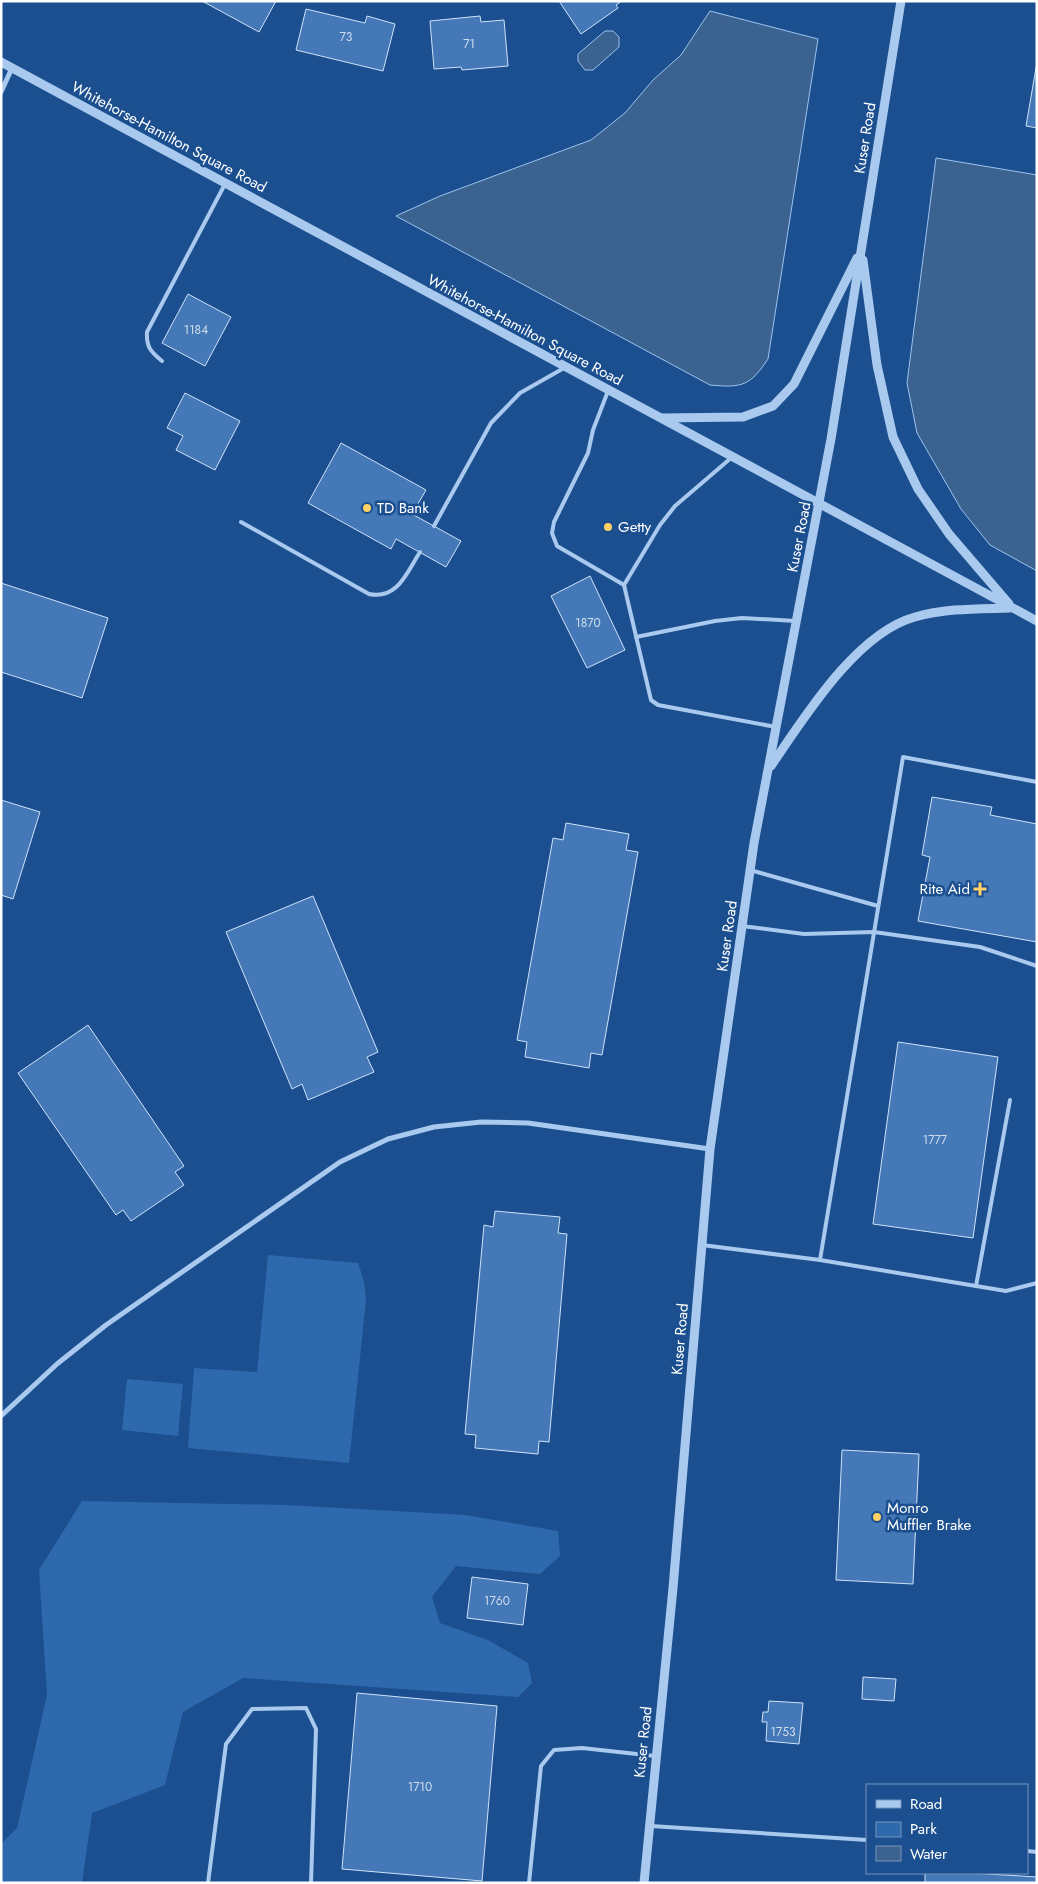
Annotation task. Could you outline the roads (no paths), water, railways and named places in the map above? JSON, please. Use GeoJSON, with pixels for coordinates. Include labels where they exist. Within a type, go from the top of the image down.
{"type":"FeatureCollection","features":[{"type":"Feature","properties":{"kind":"street","name":"Kuser Road"},"geometry":{"type":"LineString","coordinates":[[644,1883],[673,1588],[710,1149],[750,870],[819,504],[900,1]]}},
{"type":"Feature","properties":{"kind":"street","name":"Whitehorse-Hamilton Square Road"},"geometry":{"type":"LineString","coordinates":[[1,62],[1037,621]]}},
{"type":"Feature","properties":{"kind":"street"},"geometry":{"type":"LineString","coordinates":[[1,92],[12,68]]}},
{"type":"Feature","properties":{"kind":"street"},"geometry":{"type":"LineString","coordinates":[[660,418],[743,417],[773,406],[794,384],[861,248]]}},
{"type":"Feature","properties":{"kind":"street"},"geometry":{"type":"LineString","coordinates":[[861,248],[876,365],[893,437],[918,489],[949,534],[1012,608]]}},
{"type":"Feature","properties":{"kind":"street"},"geometry":{"type":"LineString","coordinates":[[768,770],[805,716],[850,660],[882,633],[914,617],[960,609],[1012,608]]}},
{"type":"Feature","properties":{"kind":"street"},"geometry":{"type":"LineString","coordinates":[[1,1416],[57,1364],[106,1325],[340,1162],[388,1140],[434,1127],[481,1122],[528,1123],[710,1149]]}},
{"type":"Feature","properties":{"kind":"lane"},"geometry":{"type":"LineString","coordinates":[[162,361],[151,353],[146,344],[147,332],[225,183]]}},
{"type":"Feature","properties":{"kind":"lane"},"geometry":{"type":"LineString","coordinates":[[434,526],[491,422],[520,393],[565,367]]}},
{"type":"Feature","properties":{"kind":"lane"},"geometry":{"type":"LineString","coordinates":[[608,390],[595,425],[588,452],[554,522],[552,533],[557,546],[624,585]]}},
{"type":"Feature","properties":{"kind":"lane"},"geometry":{"type":"LineString","coordinates":[[732,457],[675,506],[660,525],[624,585],[651,700],[658,705],[776,727]]}},
{"type":"Feature","properties":{"kind":"lane"},"geometry":{"type":"LineString","coordinates":[[241,522],[369,594],[380,596],[390,593],[400,584],[420,552]]}},
{"type":"Feature","properties":{"kind":"lane"},"geometry":{"type":"LineString","coordinates":[[636,637],[715,621],[742,618],[796,621]]}},
{"type":"Feature","properties":{"kind":"lane"},"geometry":{"type":"LineString","coordinates":[[820,1260],[903,757],[1037,782]]}},
{"type":"Feature","properties":{"kind":"lane"},"geometry":{"type":"LineString","coordinates":[[750,870],[878,906]]}},
{"type":"Feature","properties":{"kind":"lane"},"geometry":{"type":"LineString","coordinates":[[742,926],[804,934],[874,932],[980,947],[1037,966]]}},
{"type":"Feature","properties":{"kind":"lane"},"geometry":{"type":"LineString","coordinates":[[976,1286],[1010,1100]]}},
{"type":"Feature","properties":{"kind":"lane"},"geometry":{"type":"LineString","coordinates":[[702,1245],[820,1260],[1006,1290],[1037,1283]]}},
{"type":"Feature","properties":{"kind":"lane"},"geometry":{"type":"LineString","coordinates":[[208,1883],[226,1744],[252,1710],[306,1708],[316,1729],[311,1883]]}},
{"type":"Feature","properties":{"kind":"lane"},"geometry":{"type":"LineString","coordinates":[[529,1883],[541,1766],[554,1750],[582,1748],[655,1756]]}},
{"type":"Feature","properties":{"kind":"lane"},"geometry":{"type":"LineString","coordinates":[[649,1826],[866,1840]]}},
{"type":"Feature","properties":{"kind":"water"},"geometry":{"type":"Polygon","coordinates":[[[710,11],[818,39],[768,359],[750,380],[730,386],[710,385],[396,216],[440,196],[591,140],[625,113],[653,80],[681,55],[710,11]]]}},
{"type":"Feature","properties":{"kind":"water"},"geometry":{"type":"Polygon","coordinates":[[[605,31],[613,31],[619,37],[619,47],[593,70],[585,70],[578,61],[578,54],[605,31]]]}},
{"type":"Feature","properties":{"kind":"water"},"geometry":{"type":"Polygon","coordinates":[[[936,158],[1037,175],[1037,571],[990,545],[961,509],[917,433],[907,383],[936,158]]]}},
{"type":"Feature","properties":{"kind":"place","name":"TD Bank"},"geometry":{"type":"Point","coordinates":[367,508]}},
{"type":"Feature","properties":{"kind":"place","name":"Getty"},"geometry":{"type":"Point","coordinates":[608,527]}},
{"type":"Feature","properties":{"kind":"place","name":"Rite Aid"},"geometry":{"type":"Point","coordinates":[980,889]}},
{"type":"Feature","properties":{"kind":"place","name":"Monro Muffler Brake"},"geometry":{"type":"Point","coordinates":[877,1517]}}]}
